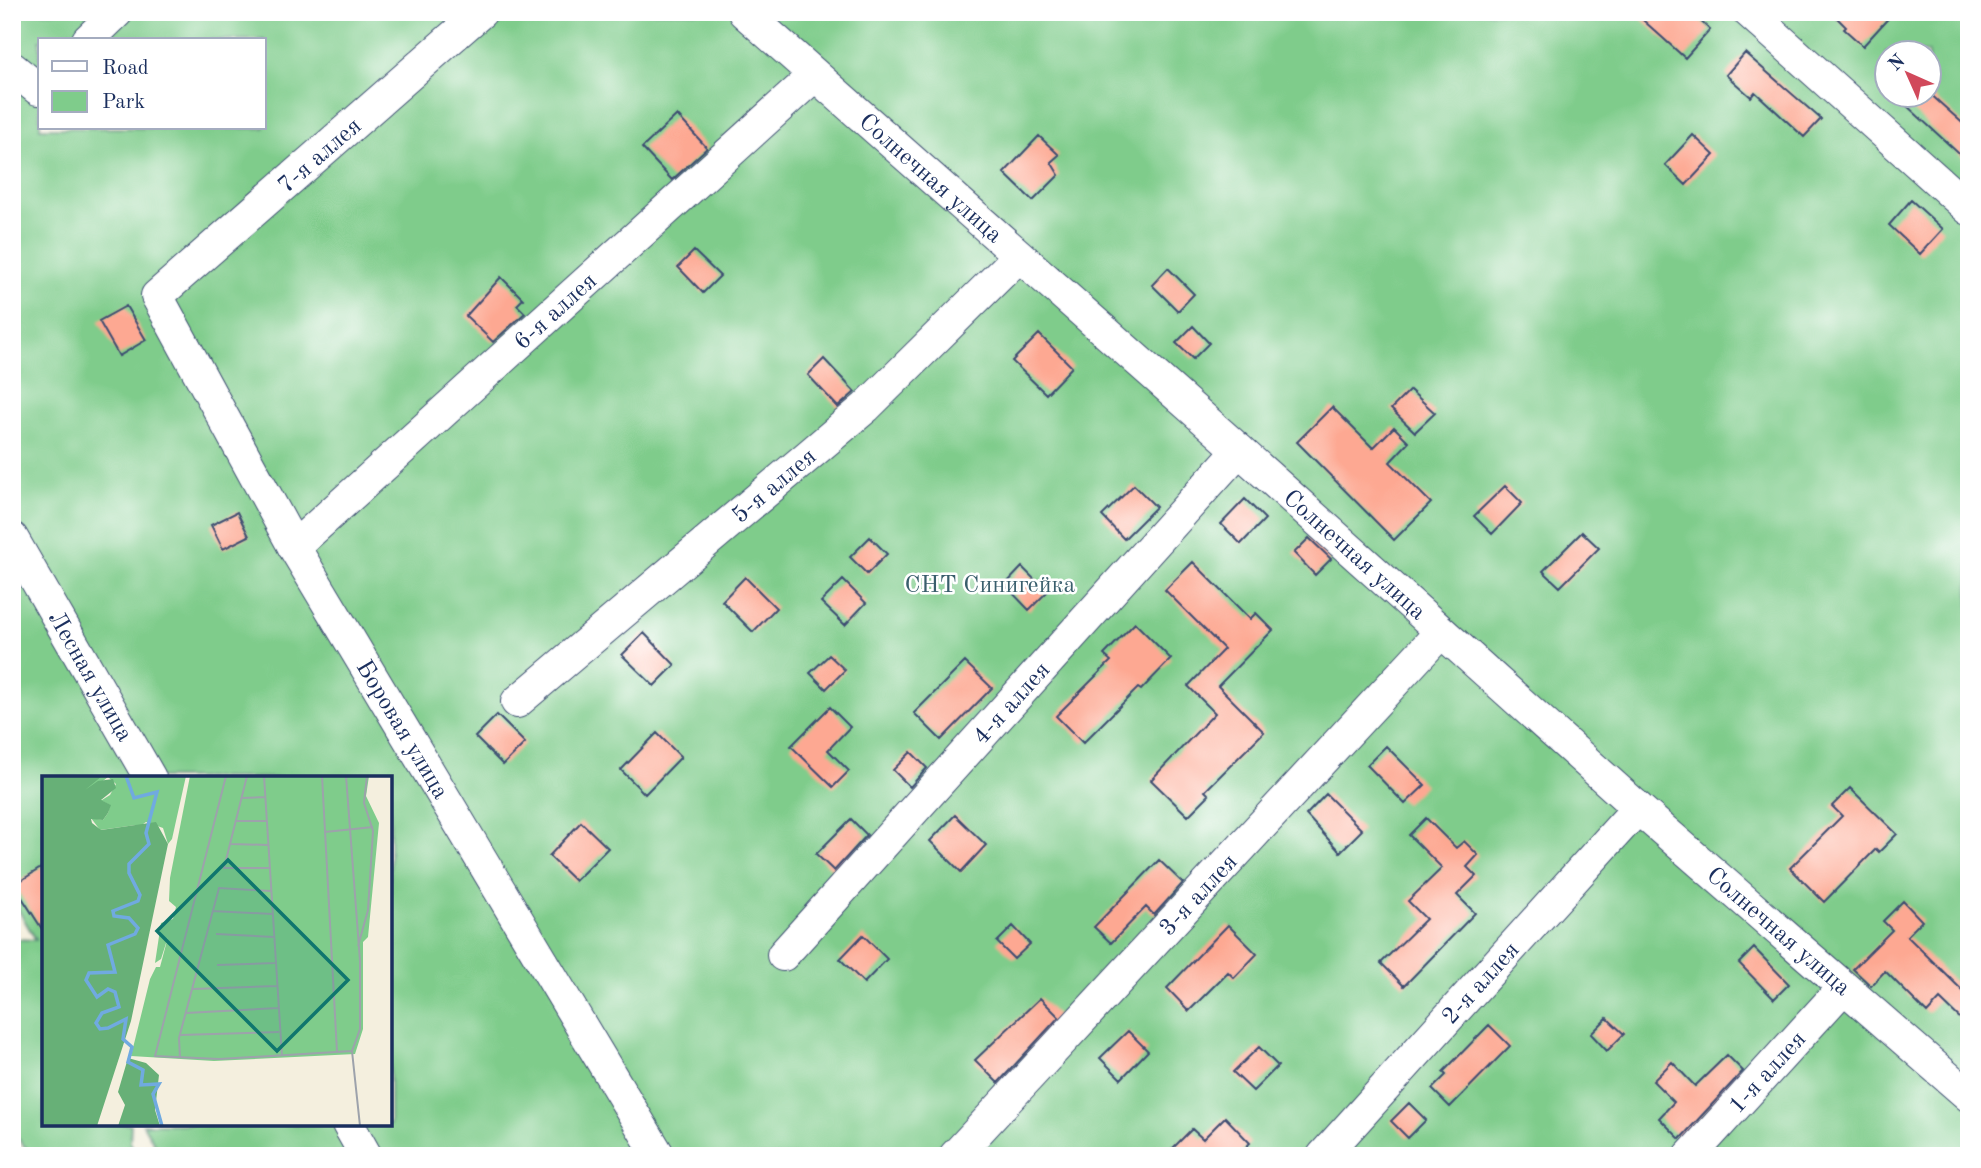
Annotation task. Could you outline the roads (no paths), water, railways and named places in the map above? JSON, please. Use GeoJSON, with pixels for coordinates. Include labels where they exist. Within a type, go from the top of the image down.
{"type":"FeatureCollection","features":[{"type":"Feature","properties":{"kind":"street"},"geometry":{"type":"LineString","coordinates":[[90,38],[117,12]]}},
{"type":"Feature","properties":{"kind":"street","name":"7-я аллея"},"geometry":{"type":"LineString","coordinates":[[157,296],[481,12]]}},
{"type":"Feature","properties":{"kind":"street","name":"Солнечная улица"},"geometry":{"type":"LineString","coordinates":[[744,12],[1638,808],[1969,1096]]}},
{"type":"Feature","properties":{"kind":"street"},"geometry":{"type":"LineString","coordinates":[[1749,12],[1969,209]]}},
{"type":"Feature","properties":{"kind":"street"},"geometry":{"type":"LineString","coordinates":[[12,68],[38,87]]}},
{"type":"Feature","properties":{"kind":"street","name":"6-я аллея"},"geometry":{"type":"LineString","coordinates":[[294,547],[814,76]]}},
{"type":"Feature","properties":{"kind":"street","name":"5-я аллея"},"geometry":{"type":"LineString","coordinates":[[517,702],[866,407],[1018,257]]}},
{"type":"Feature","properties":{"kind":"street","name":"Боровая улица"},"geometry":{"type":"LineString","coordinates":[[157,296],[294,547],[659,1156]]}},
{"type":"Feature","properties":{"kind":"street","name":"4-я аллея"},"geometry":{"type":"LineString","coordinates":[[783,955],[1239,450]]}},
{"type":"Feature","properties":{"kind":"street","name":"Лесная улица"},"geometry":{"type":"LineString","coordinates":[[12,538],[149,776]]}},
{"type":"Feature","properties":{"kind":"street","name":"3-я аллея"},"geometry":{"type":"LineString","coordinates":[[955,1156],[1441,632]]}},
{"type":"Feature","properties":{"kind":"street","name":"2-я аллея"},"geometry":{"type":"LineString","coordinates":[[1323,1156],[1638,808]]}},
{"type":"Feature","properties":{"kind":"street","name":"1-я аллея"},"geometry":{"type":"LineString","coordinates":[[1690,1156],[1843,988]]}},
{"type":"Feature","properties":{"kind":"street"},"geometry":{"type":"LineString","coordinates":[[349,1126],[366,1156]]}},
{"type":"Feature","properties":{"kind":"park label","name":"СНТ Синигейка"},"geometry":{"type":"Point","coordinates":[990,584]}}]}
